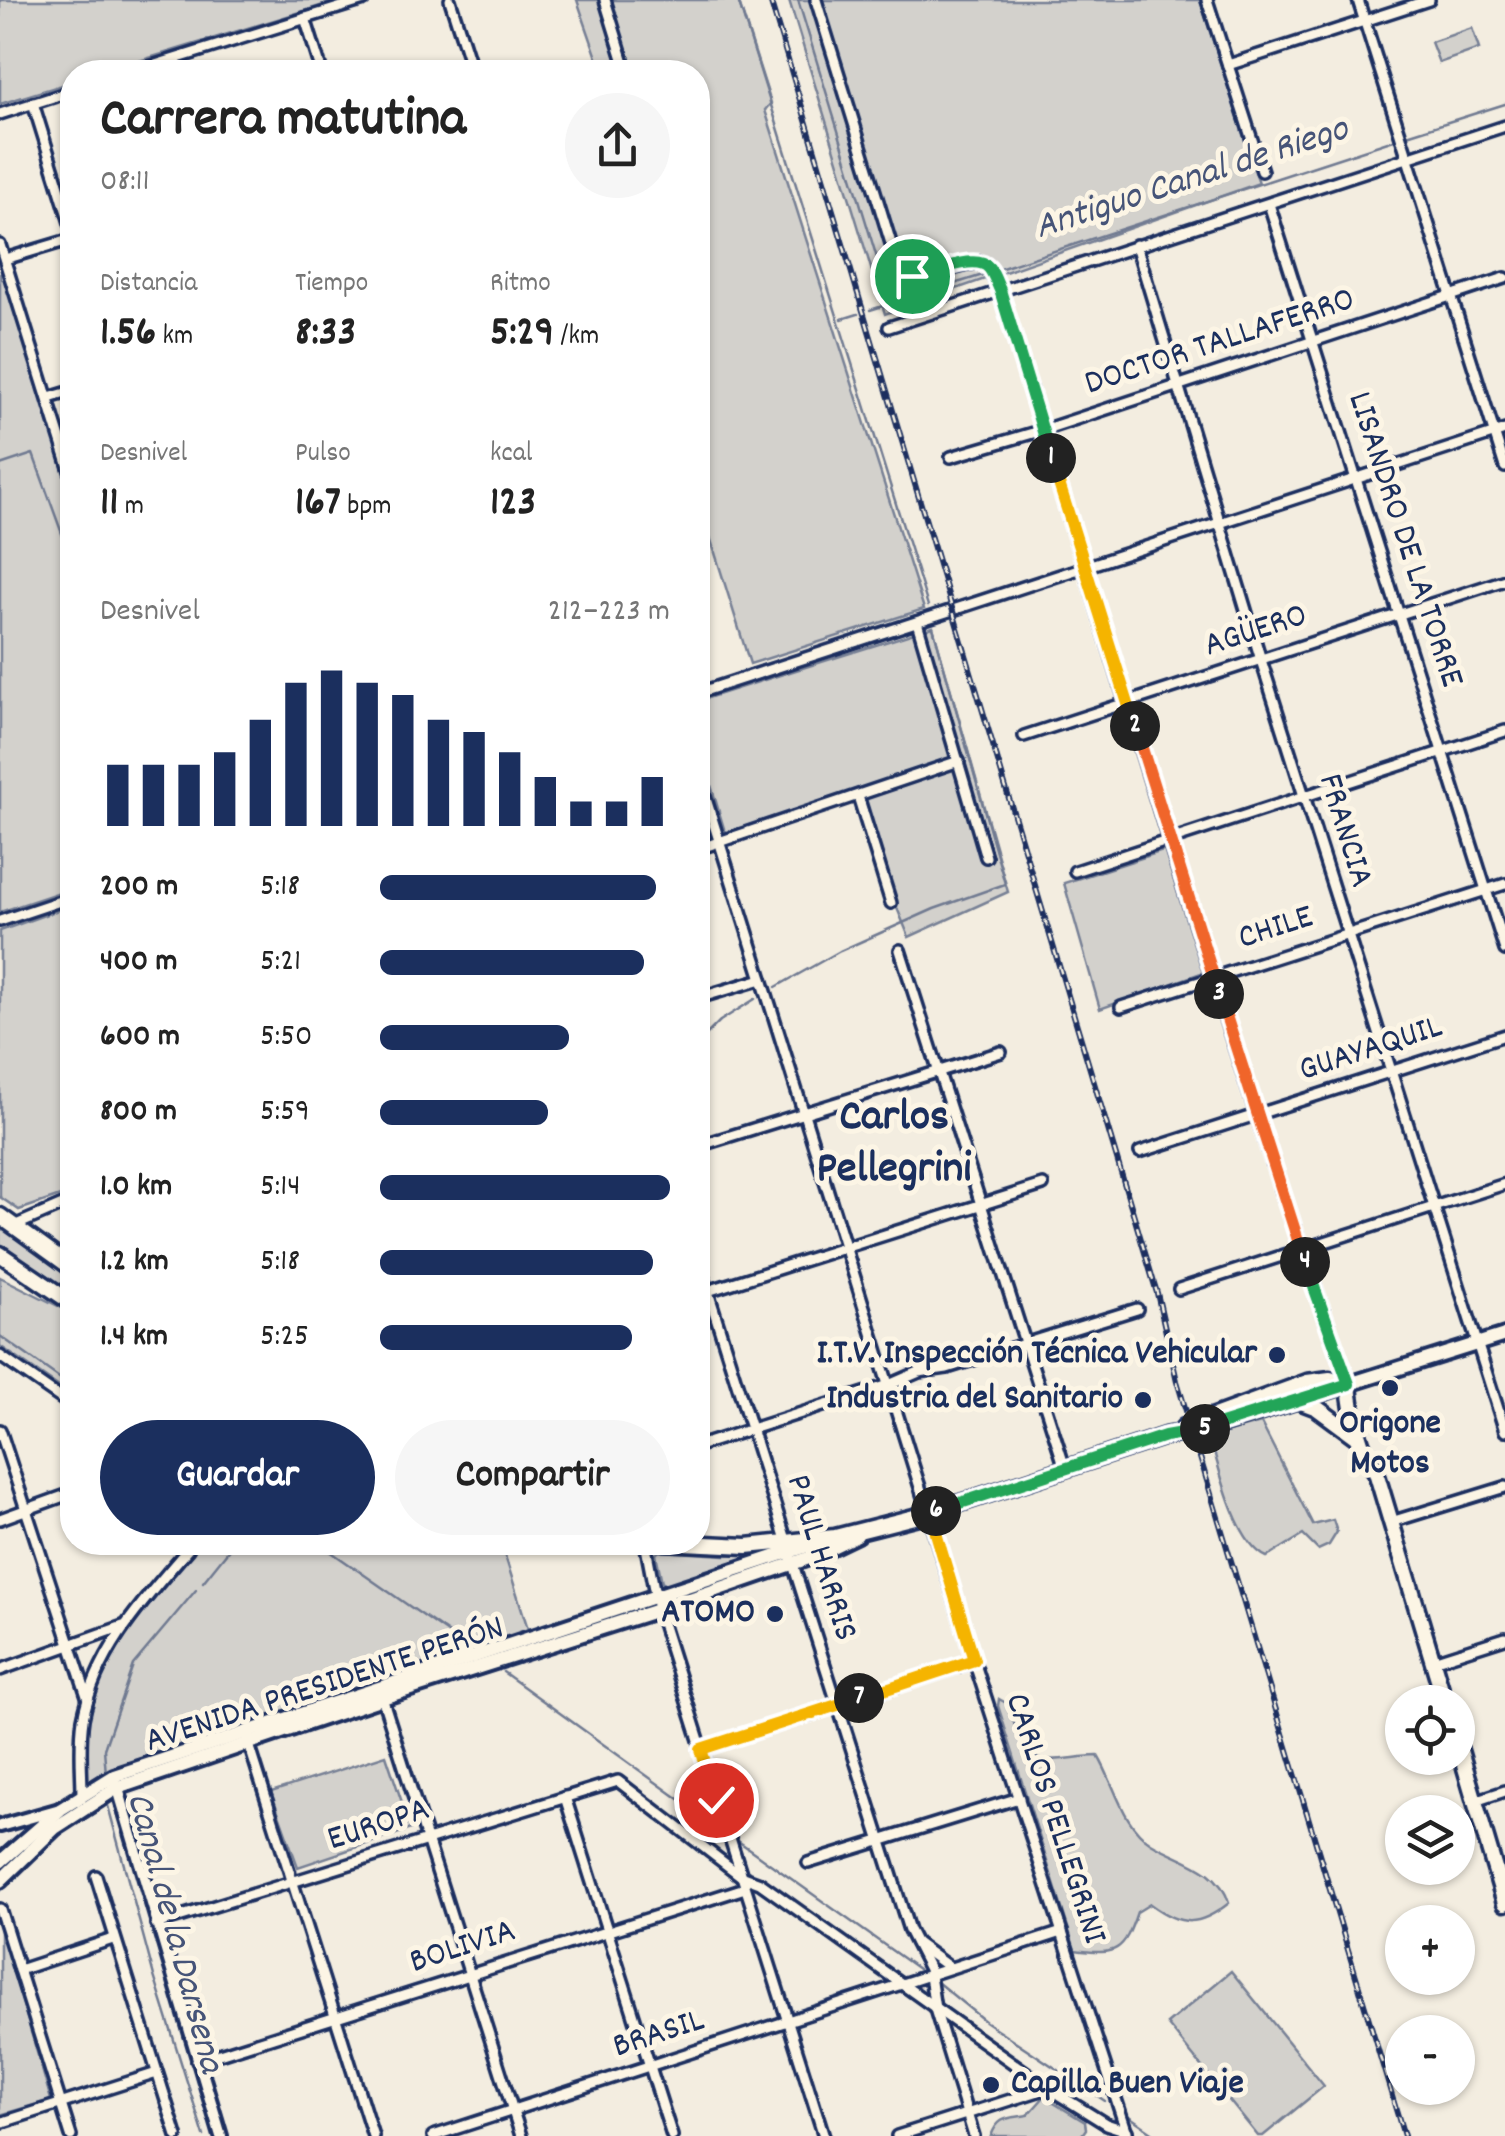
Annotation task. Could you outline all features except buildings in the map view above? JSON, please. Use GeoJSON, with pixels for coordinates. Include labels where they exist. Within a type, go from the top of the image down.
{"type":"FeatureCollection","features":[{"type":"Feature","properties":{"kind":"main road"},"geometry":{"type":"LineString","coordinates":[[0,1216],[60,1259]]}},
{"type":"Feature","properties":{"kind":"main road"},"geometry":{"type":"LineString","coordinates":[[0,1254],[60,1295]]}},
{"type":"Feature","properties":{"kind":"main road","name":"AVENIDA PRESIDENTE PERÓN"},"geometry":{"type":"LineString","coordinates":[[1165,1436],[1204,1430],[1505,1335]]}},
{"type":"Feature","properties":{"kind":"main road","name":"AVENIDA PRESIDENTE PERÓN"},"geometry":{"type":"LineString","coordinates":[[532,1643],[654,1596],[930,1513],[1165,1436],[1306,1382],[1330,1378],[1349,1384]]}},
{"type":"Feature","properties":{"kind":"main road"},"geometry":{"type":"LineString","coordinates":[[1349,1384],[1363,1444],[1376,1472],[1440,1685]]}},
{"type":"Feature","properties":{"kind":"main road"},"geometry":{"type":"LineString","coordinates":[[1349,1384],[1357,1398],[1376,1472]]}},
{"type":"Feature","properties":{"kind":"main road"},"geometry":{"type":"LineString","coordinates":[[1296,1400],[1348,1428],[1363,1444]]}},
{"type":"Feature","properties":{"kind":"main road","name":"AVENIDA PRESIDENTE PERÓN"},"geometry":{"type":"LineString","coordinates":[[61,1809],[116,1782],[246,1736],[532,1643],[658,1610],[828,1538],[868,1530]]}},
{"type":"Feature","properties":{"kind":"main road"},"geometry":{"type":"LineString","coordinates":[[710,1544],[790,1554]]}},
{"type":"Feature","properties":{"kind":"main road"},"geometry":{"type":"LineString","coordinates":[[0,1881],[81,1801]]}},
{"type":"Feature","properties":{"kind":"main road"},"geometry":{"type":"LineString","coordinates":[[1475,1804],[1505,1903]]}},
{"type":"Feature","properties":{"kind":"main road"},"geometry":{"type":"LineString","coordinates":[[0,1862],[61,1809]]}},
{"type":"Feature","properties":{"kind":"street"},"geometry":{"type":"LineString","coordinates":[[174,60],[364,0]]}},
{"type":"Feature","properties":{"kind":"street"},"geometry":{"type":"LineString","coordinates":[[450,0],[469,60]]}},
{"type":"Feature","properties":{"kind":"street"},"geometry":{"type":"LineString","coordinates":[[605,0],[623,60]]}},
{"type":"Feature","properties":{"kind":"street"},"geometry":{"type":"LineString","coordinates":[[816,0],[898,266],[919,277],[980,262],[988,267],[1000,290],[1169,840],[1301,1249],[1349,1384]]}},
{"type":"Feature","properties":{"kind":"street"},"geometry":{"type":"LineString","coordinates":[[1208,0],[1262,171]]}},
{"type":"Feature","properties":{"kind":"street"},"geometry":{"type":"LineString","coordinates":[[1358,0],[1451,295],[1500,432],[1505,467]]}},
{"type":"Feature","properties":{"kind":"street"},"geometry":{"type":"LineString","coordinates":[[1228,64],[1429,0]]}},
{"type":"Feature","properties":{"kind":"street"},"geometry":{"type":"LineString","coordinates":[[305,18],[318,60]]}},
{"type":"Feature","properties":{"kind":"street"},"geometry":{"type":"LineString","coordinates":[[0,114],[60,95]]}},
{"type":"Feature","properties":{"kind":"street"},"geometry":{"type":"LineString","coordinates":[[34,103],[60,189]]}},
{"type":"Feature","properties":{"kind":"street"},"geometry":{"type":"LineString","coordinates":[[889,327],[1505,126]]}},
{"type":"Feature","properties":{"kind":"street","name":"LISANDRO DE LA TORRE"},"geometry":{"type":"LineString","coordinates":[[1268,204],[1505,950]]}},
{"type":"Feature","properties":{"kind":"street"},"geometry":{"type":"LineString","coordinates":[[5,260],[60,243]]}},
{"type":"Feature","properties":{"kind":"street"},"geometry":{"type":"LineString","coordinates":[[0,245],[60,435]]}},
{"type":"Feature","properties":{"kind":"street","name":"FRANCIA"},"geometry":{"type":"LineString","coordinates":[[1136,245],[1260,660],[1505,1431]]}},
{"type":"Feature","properties":{"kind":"street","name":"DOCTOR TALLAFERRO"},"geometry":{"type":"LineString","coordinates":[[951,458],[1505,278]]}},
{"type":"Feature","properties":{"kind":"street"},"geometry":{"type":"LineString","coordinates":[[49,398],[60,395]]}},
{"type":"Feature","properties":{"kind":"street"},"geometry":{"type":"LineString","coordinates":[[710,689],[1500,432]]}},
{"type":"Feature","properties":{"kind":"street","name":"AGÜERO"},"geometry":{"type":"LineString","coordinates":[[1024,736],[1505,580]]}},
{"type":"Feature","properties":{"kind":"street"},"geometry":{"type":"LineString","coordinates":[[916,622],[986,857]]}},
{"type":"Feature","properties":{"kind":"street"},"geometry":{"type":"LineString","coordinates":[[1074,871],[1505,731]]}},
{"type":"Feature","properties":{"kind":"street"},"geometry":{"type":"LineString","coordinates":[[710,845],[958,761]]}},
{"type":"Feature","properties":{"kind":"street"},"geometry":{"type":"LineString","coordinates":[[858,796],[890,903]]}},
{"type":"Feature","properties":{"kind":"street","name":"CARLOS PELLEGRINI"},"geometry":{"type":"LineString","coordinates":[[710,811],[974,1660],[1127,2133]]}},
{"type":"Feature","properties":{"kind":"street","name":"CHILE"},"geometry":{"type":"LineString","coordinates":[[1121,1007],[1505,884]]}},
{"type":"Feature","properties":{"kind":"street"},"geometry":{"type":"LineString","coordinates":[[0,922],[60,901]]}},
{"type":"Feature","properties":{"kind":"street"},"geometry":{"type":"LineString","coordinates":[[900,950],[1065,1468]]}},
{"type":"Feature","properties":{"kind":"street"},"geometry":{"type":"LineString","coordinates":[[710,994],[762,978]]}},
{"type":"Feature","properties":{"kind":"street","name":"GUAYAQUIL"},"geometry":{"type":"LineString","coordinates":[[1140,1152],[1505,1035]]}},
{"type":"Feature","properties":{"kind":"street"},"geometry":{"type":"LineString","coordinates":[[710,1142],[1002,1052]]}},
{"type":"Feature","properties":{"kind":"street"},"geometry":{"type":"LineString","coordinates":[[1179,1288],[1505,1184]]}},
{"type":"Feature","properties":{"kind":"street"},"geometry":{"type":"LineString","coordinates":[[710,1290],[1043,1185]]}},
{"type":"Feature","properties":{"kind":"street"},"geometry":{"type":"LineString","coordinates":[[14,1226],[60,1207]]}},
{"type":"Feature","properties":{"kind":"street"},"geometry":{"type":"LineString","coordinates":[[710,1442],[919,1372],[947,1368],[1137,1309]]}},
{"type":"Feature","properties":{"kind":"street","name":"PAUL HARRIS"},"geometry":{"type":"LineString","coordinates":[[710,1315],[751,1430],[908,1930],[929,1969],[935,2009]]}},
{"type":"Feature","properties":{"kind":"street"},"geometry":{"type":"LineString","coordinates":[[0,1356],[60,1398]]}},
{"type":"Feature","properties":{"kind":"street"},"geometry":{"type":"LineString","coordinates":[[0,1368],[11,1364]]}},
{"type":"Feature","properties":{"kind":"street"},"geometry":{"type":"LineString","coordinates":[[0,1430],[88,1698]]}},
{"type":"Feature","properties":{"kind":"street"},"geometry":{"type":"LineString","coordinates":[[1391,1522],[1505,1487]]}},
{"type":"Feature","properties":{"kind":"street"},"geometry":{"type":"LineString","coordinates":[[0,1518],[60,1497]]}},
{"type":"Feature","properties":{"kind":"street"},"geometry":{"type":"LineString","coordinates":[[81,1801],[80,1759],[88,1698],[123,1626],[179,1555]]}},
{"type":"Feature","properties":{"kind":"street"},"geometry":{"type":"LineString","coordinates":[[647,1555],[658,1610],[824,2136]]}},
{"type":"Feature","properties":{"kind":"street"},"geometry":{"type":"LineString","coordinates":[[0,1670],[123,1626]]}},
{"type":"Feature","properties":{"kind":"street"},"geometry":{"type":"LineString","coordinates":[[1433,1661],[1505,1638]]}},
{"type":"Feature","properties":{"kind":"street"},"geometry":{"type":"LineString","coordinates":[[701,1749],[974,1660]]}},
{"type":"Feature","properties":{"kind":"street"},"geometry":{"type":"LineString","coordinates":[[380,1692],[521,2136]]}},
{"type":"Feature","properties":{"kind":"street"},"geometry":{"type":"LineString","coordinates":[[246,1736],[373,2136]]}},
{"type":"Feature","properties":{"kind":"street","name":"EUROPA"},"geometry":{"type":"LineString","coordinates":[[156,1924],[618,1781],[742,1876]]}},
{"type":"Feature","properties":{"kind":"street"},"geometry":{"type":"LineString","coordinates":[[116,1782],[220,2136]]}},
{"type":"Feature","properties":{"kind":"street"},"geometry":{"type":"LineString","coordinates":[[1475,1801],[1505,1791]]}},
{"type":"Feature","properties":{"kind":"street"},"geometry":{"type":"LineString","coordinates":[[565,1798],[672,2136]]}},
{"type":"Feature","properties":{"kind":"street"},"geometry":{"type":"LineString","coordinates":[[808,1863],[1019,1798]]}},
{"type":"Feature","properties":{"kind":"street"},"geometry":{"type":"LineString","coordinates":[[0,1826],[61,1809]]}},
{"type":"Feature","properties":{"kind":"street"},"geometry":{"type":"LineString","coordinates":[[96,1876],[177,2136]]}},
{"type":"Feature","properties":{"kind":"street"},"geometry":{"type":"LineString","coordinates":[[742,1876],[760,1883],[1048,2088],[1127,2133]]}},
{"type":"Feature","properties":{"kind":"street","name":"BOLIVIA"},"geometry":{"type":"LineString","coordinates":[[197,2061],[745,1888]]}},
{"type":"Feature","properties":{"kind":"street"},"geometry":{"type":"LineString","coordinates":[[0,1908],[71,2136]]}},
{"type":"Feature","properties":{"kind":"street"},"geometry":{"type":"LineString","coordinates":[[913,1940],[955,1966],[1062,1932]]}},
{"type":"Feature","properties":{"kind":"street"},"geometry":{"type":"LineString","coordinates":[[18,1970],[113,1939]]}},
{"type":"Feature","properties":{"kind":"street","name":"BRASIL"},"geometry":{"type":"LineString","coordinates":[[433,2136],[955,1966]]}},
{"type":"Feature","properties":{"kind":"street"},"geometry":{"type":"LineString","coordinates":[[935,2009],[974,2136]]}},
{"type":"Feature","properties":{"kind":"street"},"geometry":{"type":"LineString","coordinates":[[0,2123],[157,2073]]}},
{"type":"Feature","properties":{"kind":"street"},"geometry":{"type":"LineString","coordinates":[[898,2136],[1048,2088]]}},
{"type":"Feature","properties":{"kind":"shaded area"},"geometry":{"type":"Polygon","coordinates":[[[0,0],[340,0],[142,60],[60,60],[60,86],[0,104],[0,0]]]}},
{"type":"Feature","properties":{"kind":"shaded area"},"geometry":{"type":"Polygon","coordinates":[[[577,0],[738,0],[771,103],[765,110],[924,609],[750,664],[710,537],[710,60],[598,60],[577,0]]]}},
{"type":"Feature","properties":{"kind":"shaded area"},"geometry":{"type":"Polygon","coordinates":[[[789,0],[1200,0],[1259,183],[885,314],[789,0]]]}},
{"type":"Feature","properties":{"kind":"shaded area"},"geometry":{"type":"Polygon","coordinates":[[[1472,28],[1479,49],[1439,63],[1431,42],[1472,28]]]}},
{"type":"Feature","properties":{"kind":"shaded area"},"geometry":{"type":"Polygon","coordinates":[[[4,273],[60,457],[60,892],[0,912],[0,274],[4,273]]]}},
{"type":"Feature","properties":{"kind":"shaded area"},"geometry":{"type":"Polygon","coordinates":[[[933,627],[1008,892],[909,937],[860,788],[726,835],[710,782],[710,697],[933,627]]]}},
{"type":"Feature","properties":{"kind":"shaded area"},"geometry":{"type":"Polygon","coordinates":[[[1166,850],[1204,972],[1100,1009],[1064,883],[1166,850]]]}},
{"type":"Feature","properties":{"kind":"shaded area"},"geometry":{"type":"Polygon","coordinates":[[[60,909],[60,1196],[19,1210],[0,1197],[0,931],[60,909]]]}},
{"type":"Feature","properties":{"kind":"shaded area"},"geometry":{"type":"Polygon","coordinates":[[[0,1225],[60,1268],[60,1289],[0,1249],[0,1225]]]}},
{"type":"Feature","properties":{"kind":"shaded area"},"geometry":{"type":"Polygon","coordinates":[[[0,1277],[60,1307],[60,1388],[0,1346],[0,1277]]]}},
{"type":"Feature","properties":{"kind":"shaded area"},"geometry":{"type":"Polygon","coordinates":[[[1261,1423],[1313,1525],[1333,1520],[1337,1532],[1329,1545],[1318,1550],[1303,1535],[1267,1557],[1246,1537],[1230,1504],[1210,1437],[1261,1423]]]}},
{"type":"Feature","properties":{"kind":"shaded area"},"geometry":{"type":"Polygon","coordinates":[[[191,1555],[505,1555],[529,1632],[136,1760],[89,1783],[83,1752],[87,1719],[98,1685],[135,1620],[191,1555]]]}},
{"type":"Feature","properties":{"kind":"shaded area"},"geometry":{"type":"Polygon","coordinates":[[[656,1555],[763,1556],[667,1588],[656,1555]]]}},
{"type":"Feature","properties":{"kind":"shaded area"},"geometry":{"type":"Polygon","coordinates":[[[999,1699],[1008,1704],[1018,1736],[1038,1759],[1098,1756],[1126,1815],[1141,1835],[1207,1873],[1224,1891],[1229,1903],[1208,1917],[1190,1921],[1171,1917],[1150,1904],[1137,1912],[1128,1935],[1117,1948],[1101,1952],[1075,1950],[999,1699]]]}},
{"type":"Feature","properties":{"kind":"shaded area"},"geometry":{"type":"Polygon","coordinates":[[[386,1755],[411,1829],[298,1867],[271,1792],[386,1755]]]}},
{"type":"Feature","properties":{"kind":"shaded area"},"geometry":{"type":"Polygon","coordinates":[[[0,1926],[51,2100],[0,2115],[0,1926]]]}},
{"type":"Feature","properties":{"kind":"shaded area"},"geometry":{"type":"Polygon","coordinates":[[[1231,1971],[1324,2086],[1263,2136],[1258,2136],[1167,2024],[1231,1971]]]}},
{"type":"Feature","properties":{"kind":"shaded area"},"geometry":{"type":"Polygon","coordinates":[[[1044,2097],[1085,2122],[1081,2136],[991,2136],[1001,2121],[1028,2115],[1044,2097]]]}},
{"type":"Feature","properties":{"kind":"waterway","name":"Antiguo Canal de Riego"},"geometry":{"type":"LineString","coordinates":[[738,0],[928,606]]}},
{"type":"Feature","properties":{"kind":"waterway"},"geometry":{"type":"LineString","coordinates":[[798,0],[884,281]]}},
{"type":"Feature","properties":{"kind":"waterway","name":"Antiguo Canal de Riego"},"geometry":{"type":"LineString","coordinates":[[1407,135],[1505,104]]}},
{"type":"Feature","properties":{"kind":"waterway","name":"Antiguo Canal de Riego"},"geometry":{"type":"LineString","coordinates":[[1002,268],[1397,139]]}},
{"type":"Feature","properties":{"kind":"waterway","name":"Antiguo Canal de Riego"},"geometry":{"type":"LineString","coordinates":[[870,310],[983,275]]}},
{"type":"Feature","properties":{"kind":"waterway","name":"Antiguo Canal de Riego"},"geometry":{"type":"LineString","coordinates":[[842,319],[858,314]]}},
{"type":"Feature","properties":{"kind":"waterway"},"geometry":{"type":"LineString","coordinates":[[0,465],[33,454],[60,528]]}},
{"type":"Feature","properties":{"kind":"waterway","name":"Canal de la Darsena"},"geometry":{"type":"LineString","coordinates":[[776,987],[840,951],[934,909],[1005,884],[933,627]]}},
{"type":"Feature","properties":{"kind":"waterway","name":"Canal de la Darsena"},"geometry":{"type":"LineString","coordinates":[[710,1031],[755,999]]}},
{"type":"Feature","properties":{"kind":"waterway"},"geometry":{"type":"LineString","coordinates":[[0,1336],[60,1378]]}},
{"type":"Feature","properties":{"kind":"waterway","name":"Canal de la Darsena"},"geometry":{"type":"LineString","coordinates":[[203,1582],[225,1555]]}},
{"type":"Feature","properties":{"kind":"waterway"},"geometry":{"type":"LineString","coordinates":[[336,1555],[468,1647]]}},
{"type":"Feature","properties":{"kind":"waterway","name":"Canal de la Darsena"},"geometry":{"type":"LineString","coordinates":[[106,1774],[104,1749],[133,1665],[196,1590]]}},
{"type":"Feature","properties":{"kind":"waterway"},"geometry":{"type":"LineString","coordinates":[[503,1672],[718,1827]]}},
{"type":"Feature","properties":{"kind":"waterway","name":"Canal de la Darsena"},"geometry":{"type":"LineString","coordinates":[[107,1802],[154,1976],[204,2136]]}},
{"type":"Feature","properties":{"kind":"waterway"},"geometry":{"type":"LineString","coordinates":[[738,1841],[918,1969]]}},
{"type":"Feature","properties":{"kind":"waterway"},"geometry":{"type":"LineString","coordinates":[[937,1982],[986,2022],[1105,2101]]}},
{"type":"Feature","properties":{"kind":"waterway"},"geometry":{"type":"LineString","coordinates":[[1126,2114],[1158,2136]]}},
{"type":"Feature","properties":{"kind":"railway"},"geometry":{"type":"LineString","coordinates":[[770,0],[1157,1293],[1177,1381],[1404,2136]]}},
{"type":"Feature","properties":{"kind":"place","name":"I.T.V. Inspección Técnica Vehicular"},"geometry":{"type":"Point","coordinates":[1277,1355]}},
{"type":"Feature","properties":{"kind":"place","name":"Origone Motos"},"geometry":{"type":"Point","coordinates":[1390,1388]}},
{"type":"Feature","properties":{"kind":"place","name":"Industria del Sanitario"},"geometry":{"type":"Point","coordinates":[1143,1400]}},
{"type":"Feature","properties":{"kind":"place","name":"ATOMO"},"geometry":{"type":"Point","coordinates":[775,1614]}},
{"type":"Feature","properties":{"kind":"place","name":"Capilla Buen Viaje"},"geometry":{"type":"Point","coordinates":[991,2085]}},
{"type":"Feature","properties":{"kind":"district","name":"Carlos Pellegrini"},"geometry":{"type":"Point","coordinates":[894,1145]}},
{"type":"Feature","properties":{"kind":"route"},"geometry":{"type":"LineString","coordinates":[[716,1800],[701,1749],[974,1660],[930,1513],[1165,1436],[1204,1430],[1349,1384],[1297,1238],[1166,831],[1000,290],[988,267],[980,262],[912,276]]}}]}
